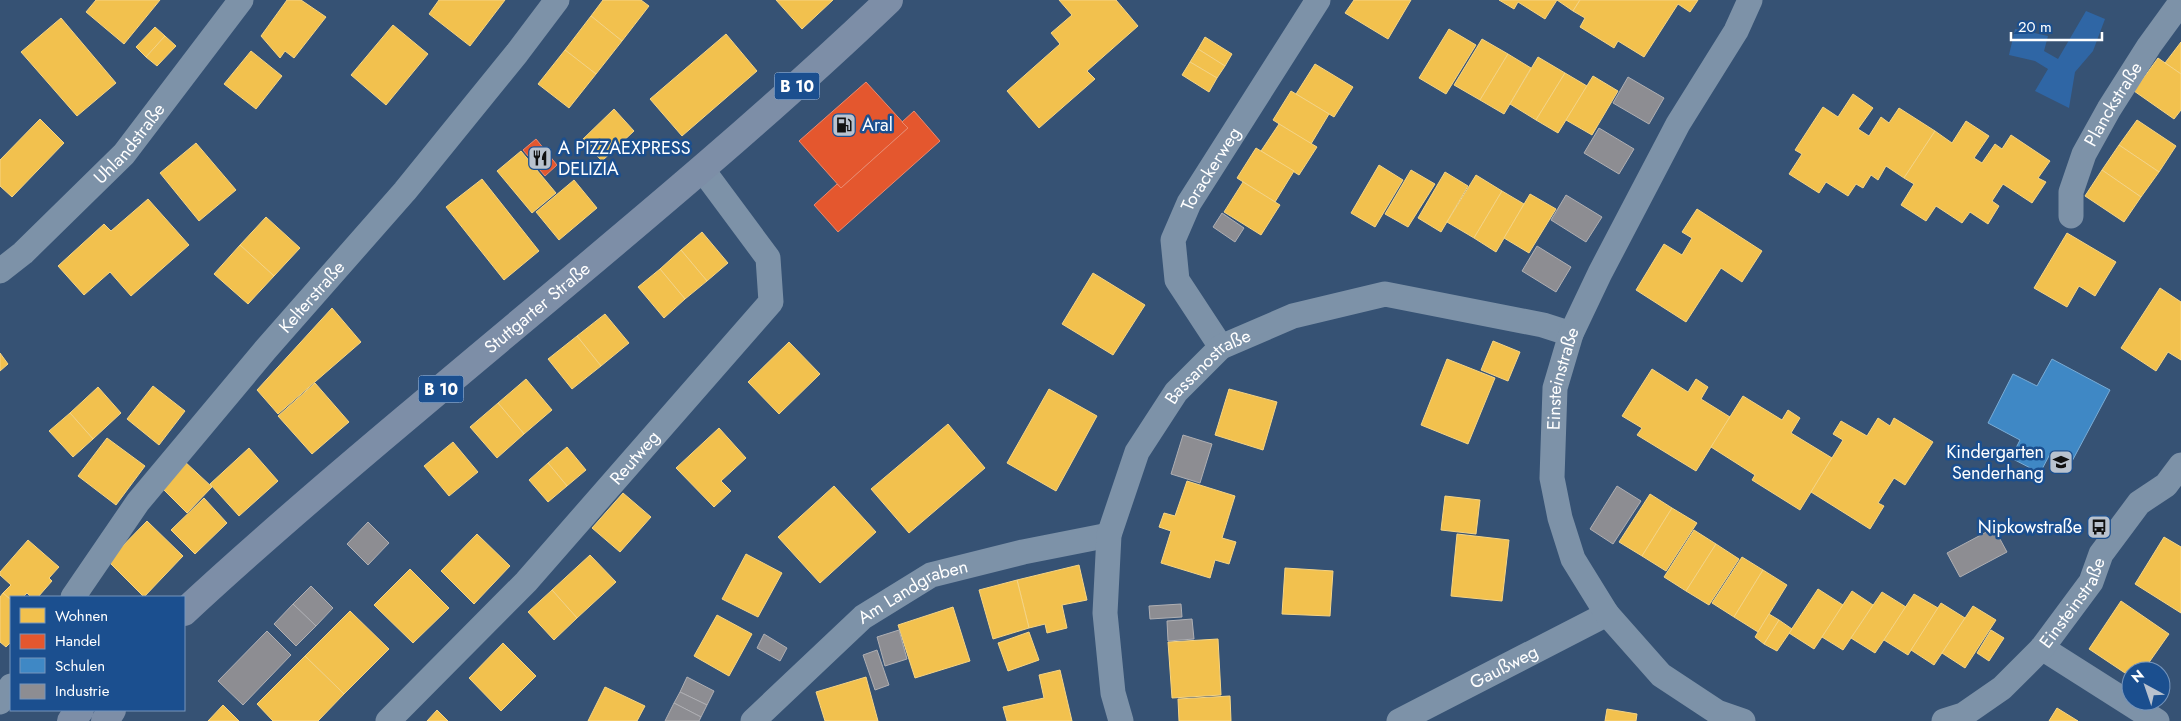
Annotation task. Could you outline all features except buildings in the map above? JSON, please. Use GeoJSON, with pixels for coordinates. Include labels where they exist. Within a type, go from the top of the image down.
{"type":"FeatureCollection","features":[{"type":"Feature","properties":{"kind":"main road","name":"Stuttgarter Straße"},"geometry":{"type":"LineString","coordinates":[[185,611],[283,522],[702,170],[889,0]]}},
{"type":"Feature","properties":{"kind":"main road"},"geometry":{"type":"LineString","coordinates":[[71,721],[79,711]]}},
{"type":"Feature","properties":{"kind":"street","name":"Uhlandstraße"},"geometry":{"type":"LineString","coordinates":[[0,271],[23,253],[124,154],[241,0]]}},
{"type":"Feature","properties":{"kind":"street","name":"Kelterstraße"},"geometry":{"type":"LineString","coordinates":[[74,596],[138,502],[266,349],[405,191],[517,53],[557,0]]}},
{"type":"Feature","properties":{"kind":"street","name":"Torackerweg"},"geometry":{"type":"LineString","coordinates":[[1221,347],[1177,280],[1173,240],[1189,203],[1318,0]]}},
{"type":"Feature","properties":{"kind":"street","name":"Einsteinstraße"},"geometry":{"type":"LineString","coordinates":[[1743,721],[1717,712],[1661,675],[1608,614],[1573,559],[1560,518],[1552,478],[1556,388],[1571,334],[1600,273],[1675,129],[1736,31],[1750,0]]}},
{"type":"Feature","properties":{"kind":"street","name":"Planckstraße"},"geometry":{"type":"LineString","coordinates":[[2071,216],[2072,192],[2084,154],[2119,93],[2149,46],[2181,2]]}},
{"type":"Feature","properties":{"kind":"street","name":"Reutweg"},"geometry":{"type":"LineString","coordinates":[[388,721],[526,582],[771,302],[768,258],[702,170]]}},
{"type":"Feature","properties":{"kind":"street","name":"Bassanostraße"},"geometry":{"type":"LineString","coordinates":[[1121,721],[1113,693],[1105,613],[1109,535],[1137,452],[1176,392],[1221,347],[1293,316],[1385,294],[1543,325],[1571,334]]}},
{"type":"Feature","properties":{"kind":"street","name":"Einsteinstraße"},"geometry":{"type":"LineString","coordinates":[[1944,721],[1963,714],[2002,688],[2042,648],[2091,582],[2101,554],[2138,503],[2166,485],[2181,465]]}},
{"type":"Feature","properties":{"kind":"street","name":"Am Landgraben"},"geometry":{"type":"LineString","coordinates":[[753,721],[863,616],[931,575],[1023,552],[1109,535]]}},
{"type":"Feature","properties":{"kind":"street","name":"Gaußweg"},"geometry":{"type":"LineString","coordinates":[[1399,721],[1608,614]]}},
{"type":"Feature","properties":{"kind":"street"},"geometry":{"type":"LineString","coordinates":[[2042,648],[2157,721]]}},
{"type":"Feature","properties":{"kind":"street"},"geometry":{"type":"LineString","coordinates":[[0,702],[10,687]]}},
{"type":"Feature","properties":{"kind":"shaded area"},"geometry":{"type":"Polygon","coordinates":[[[2086,11],[2105,19],[2093,51],[2075,72],[2069,108],[2035,91],[2048,69],[2035,61],[2009,55],[2015,29],[2048,36],[2044,51],[2058,59],[2086,11]]]}},
{"type":"Feature","properties":{"kind":"place","name":"Aral"},"geometry":{"type":"Point","coordinates":[844,125]}},
{"type":"Feature","properties":{"kind":"place","name":"A PIZZAEXPRESS DELIZIA"},"geometry":{"type":"Point","coordinates":[540,158]}},
{"type":"Feature","properties":{"kind":"place","name":"Kindergarten Senderhang"},"geometry":{"type":"Point","coordinates":[2061,462]}},
{"type":"Feature","properties":{"kind":"place","name":"Nipkowstraße"},"geometry":{"type":"Point","coordinates":[2099,527]}}]}
